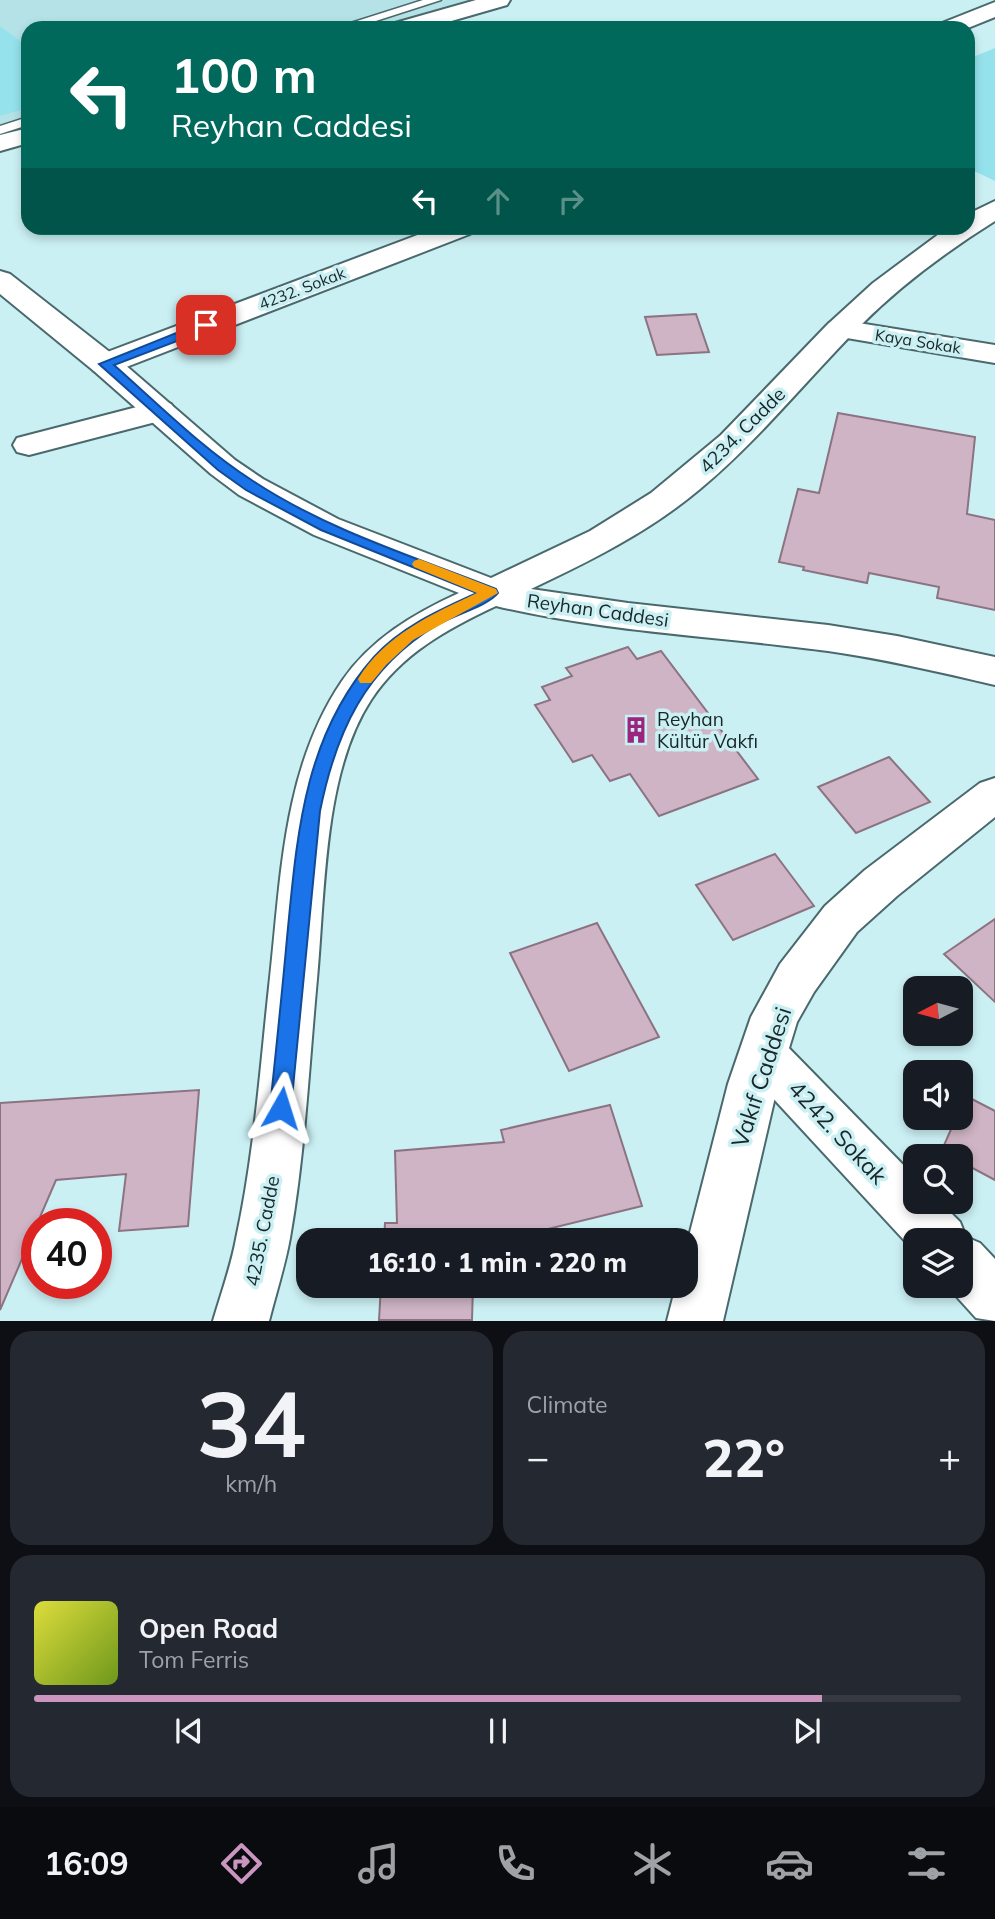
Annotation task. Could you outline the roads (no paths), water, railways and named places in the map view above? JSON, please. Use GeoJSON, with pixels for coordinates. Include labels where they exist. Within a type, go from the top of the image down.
{"type":"FeatureCollection","features":[{"type":"Feature","properties":{"kind":"street"},"geometry":{"type":"LineString","coordinates":[[427,21],[499,0]]}},
{"type":"Feature","properties":{"kind":"street"},"geometry":{"type":"LineString","coordinates":[[967,21],[995,9]]}},
{"type":"Feature","properties":{"kind":"street"},"geometry":{"type":"LineString","coordinates":[[0,142],[21,137]]}},
{"type":"Feature","properties":{"kind":"street","name":"4234. Cadde"},"geometry":{"type":"LineString","coordinates":[[975,222],[995,209]]}},
{"type":"Feature","properties":{"kind":"street","name":"4232. Sokak"},"geometry":{"type":"LineString","coordinates":[[105,364],[442,235]]}},
{"type":"Feature","properties":{"kind":"street","name":"4234. Cadde"},"geometry":{"type":"LineString","coordinates":[[491,593],[582,550],[632,522],[682,488],[730,446],[840,329],[883,288],[954,235]]}},
{"type":"Feature","properties":{"kind":"street","name":"Reyhan Caddesi"},"geometry":{"type":"LineString","coordinates":[[2,285],[105,364],[223,467],[284,506],[326,527],[491,593],[537,603],[628,616],[828,638],[910,652],[995,671]]}},
{"type":"Feature","properties":{"kind":"street","name":"Kaya Sokak"},"geometry":{"type":"LineString","coordinates":[[840,329],[995,354]]}},
{"type":"Feature","properties":{"kind":"street"},"geometry":{"type":"LineString","coordinates":[[29,445],[160,411]]}},
{"type":"Feature","properties":{"kind":"street","name":"4235. Cadde"},"geometry":{"type":"LineString","coordinates":[[241,1321],[262,1240],[275,1160],[303,876],[311,811],[321,764],[338,724],[358,690],[380,661],[407,636],[435,619],[491,593]]}},
{"type":"Feature","properties":{"kind":"street","name":"Vakıf Caddesi"},"geometry":{"type":"LineString","coordinates":[[695,1321],[750,1097],[775,1017],[797,978],[842,919],[881,883],[995,794]]}},
{"type":"Feature","properties":{"kind":"street","name":"4242. Sokak"},"geometry":{"type":"LineString","coordinates":[[763,1054],[928,1228]]}},
{"type":"Feature","properties":{"kind":"street"},"geometry":{"type":"LineString","coordinates":[[973,1275],[995,1299]]}},
{"type":"Feature","properties":{"kind":"lane"},"geometry":{"type":"LineString","coordinates":[[364,21],[435,0]]}},
{"type":"Feature","properties":{"kind":"lane"},"geometry":{"type":"LineString","coordinates":[[0,130],[21,123]]}},
{"type":"Feature","properties":{"kind":"place","name":"Reyhan Kültür Vakfı"},"geometry":{"type":"Point","coordinates":[636,730]}}]}
